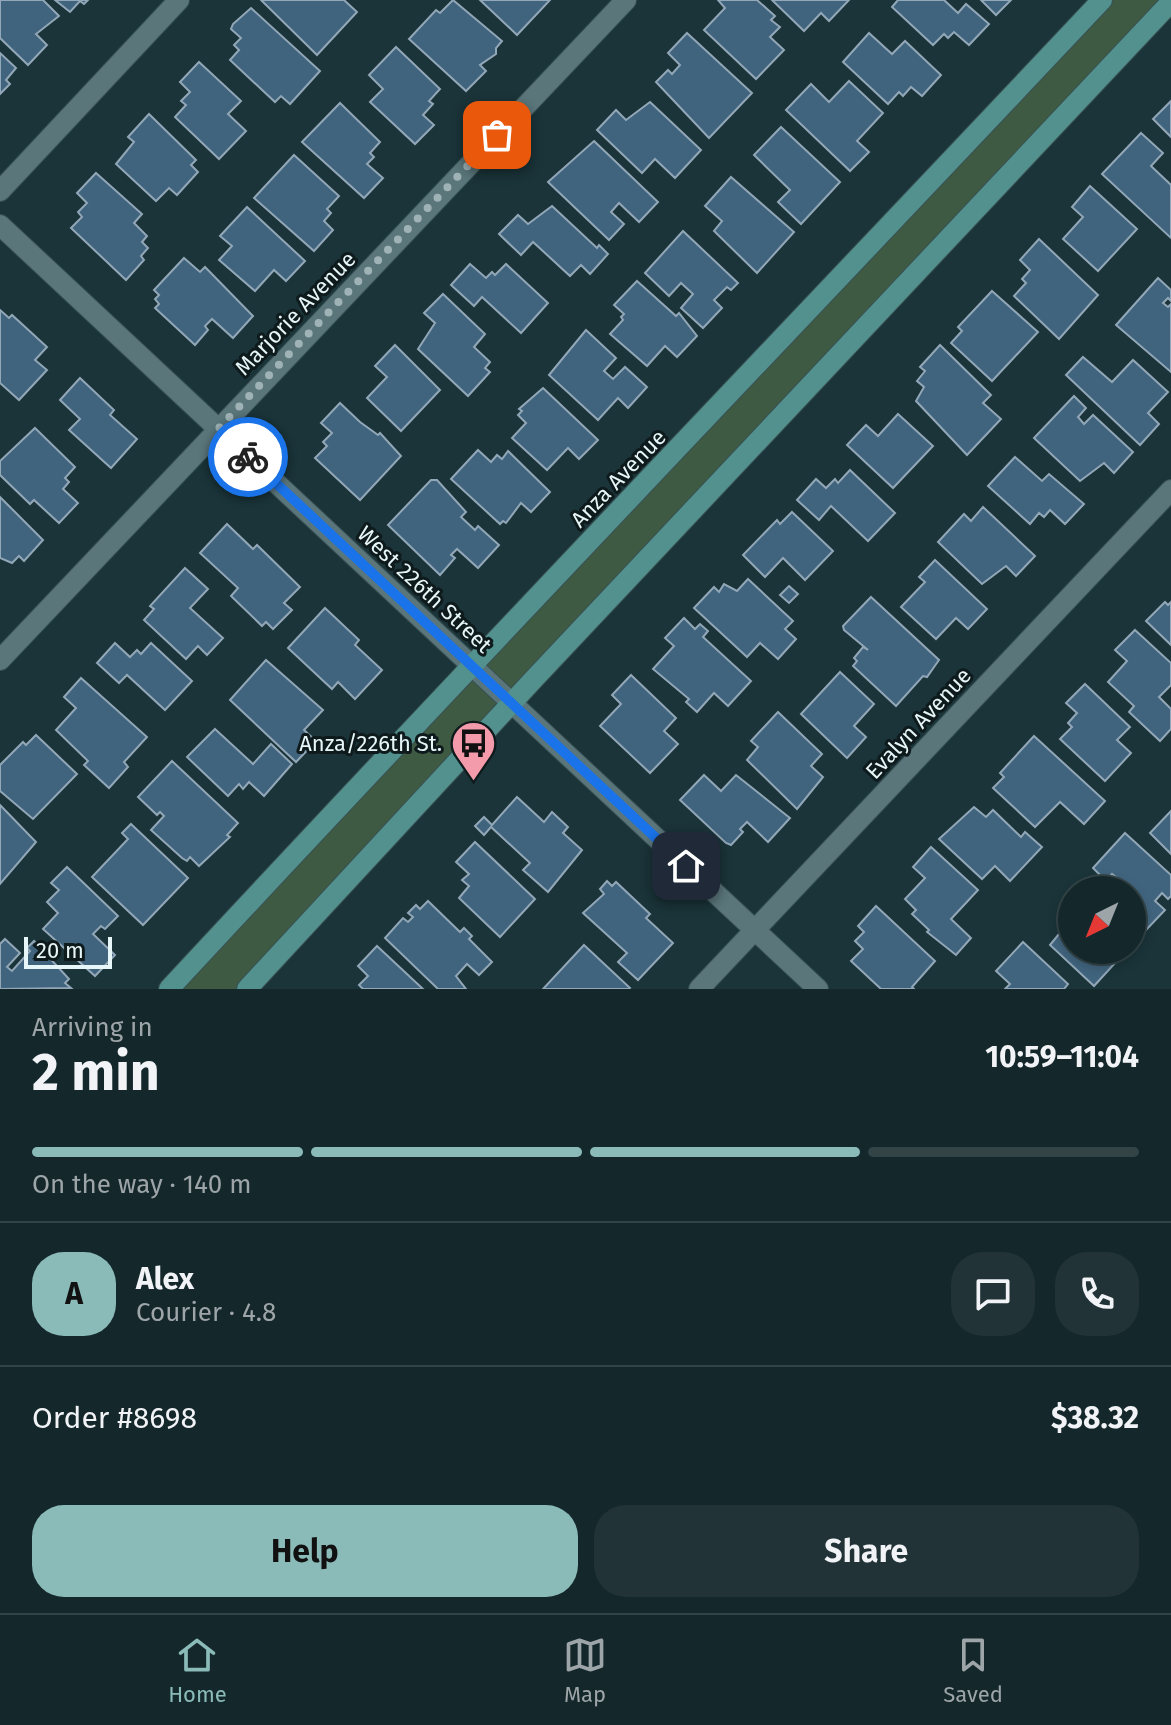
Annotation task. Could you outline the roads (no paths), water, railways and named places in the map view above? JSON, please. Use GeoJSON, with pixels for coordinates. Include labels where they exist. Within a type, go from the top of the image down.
{"type":"FeatureCollection","features":[{"type":"Feature","properties":{"kind":"main road","name":"Anza Avenue"},"geometry":{"type":"LineString","coordinates":[[169,989],[470,664],[621,511],[1102,0]]}},
{"type":"Feature","properties":{"kind":"main road"},"geometry":{"type":"LineString","coordinates":[[247,989],[1171,2]]}},
{"type":"Feature","properties":{"kind":"street"},"geometry":{"type":"LineString","coordinates":[[0,191],[179,0]]}},
{"type":"Feature","properties":{"kind":"street","name":"Marjorie Avenue"},"geometry":{"type":"LineString","coordinates":[[0,660],[626,0]]}},
{"type":"Feature","properties":{"kind":"street","name":"West 226th Street"},"geometry":{"type":"LineString","coordinates":[[0,225],[818,989]]}},
{"type":"Feature","properties":{"kind":"street","name":"Evalyn Avenue"},"geometry":{"type":"LineString","coordinates":[[699,989],[1171,490]]}},
{"type":"Feature","properties":{"kind":"place","name":"Anza/226th St."},"geometry":{"type":"Point","coordinates":[473,782]}}]}
